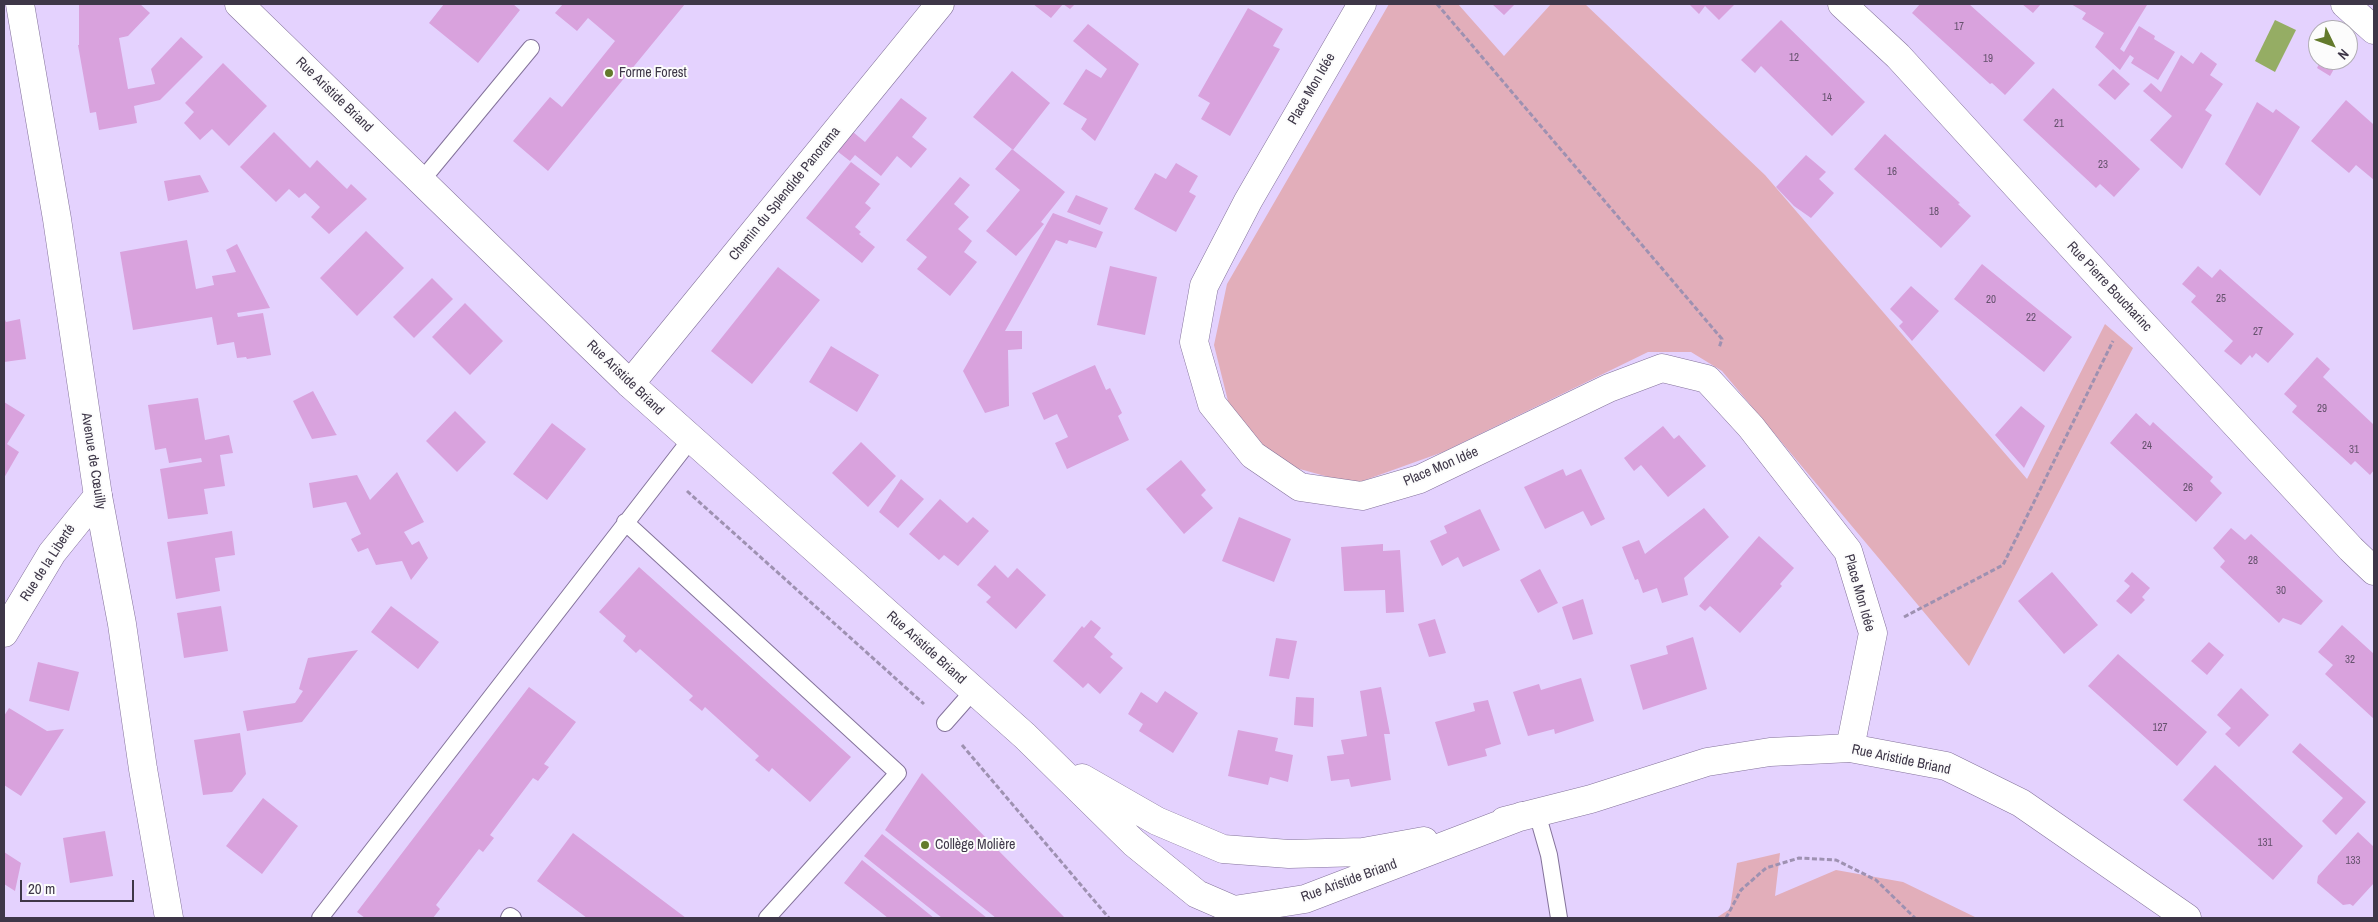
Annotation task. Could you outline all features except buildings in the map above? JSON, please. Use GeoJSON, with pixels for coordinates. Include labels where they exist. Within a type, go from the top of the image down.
{"type":"FeatureCollection","features":[{"type":"Feature","properties":{"kind":"street","name":"Avenue de Cœuilly"},"geometry":{"type":"LineString","coordinates":[[20,4],[57,219],[98,496],[122,624],[143,769],[169,918]]}},
{"type":"Feature","properties":{"kind":"street","name":"Rue Aristide Briand"},"geometry":{"type":"LineString","coordinates":[[239,4],[630,384],[1025,736],[1134,843],[1197,894],[1234,910],[1305,899],[1529,815]]}},
{"type":"Feature","properties":{"kind":"street","name":"Chemin du Splendide Panorama"},"geometry":{"type":"LineString","coordinates":[[630,384],[940,4]]}},
{"type":"Feature","properties":{"kind":"street","name":"Place Mon Idée"},"geometry":{"type":"LineString","coordinates":[[1362,4],[1248,201],[1204,286],[1194,342],[1212,404],[1253,455],[1300,487],[1362,496],[1420,479],[1609,388],[1662,368],[1707,380],[1751,427],[1848,551],[1873,633],[1850,748]]}},
{"type":"Feature","properties":{"kind":"street","name":"Rue Pierre Boucharinc"},"geometry":{"type":"LineString","coordinates":[[1842,4],[1898,56],[2129,309],[2351,549],[2374,571]]}},
{"type":"Feature","properties":{"kind":"street"},"geometry":{"type":"LineString","coordinates":[[2345,4],[2374,30]]}},
{"type":"Feature","properties":{"kind":"street","name":"Rue de la Liberté"},"geometry":{"type":"LineString","coordinates":[[4,633],[52,553],[98,496]]}},
{"type":"Feature","properties":{"kind":"street","name":"Rue Aristide Briand"},"geometry":{"type":"LineString","coordinates":[[1025,736],[1085,780],[1157,821],[1222,848],[1289,854],[1363,852],[1439,838],[1591,799],[1707,762],[1770,752],[1850,748],[1946,766],[2021,803],[2186,918]]}},
{"type":"Feature","properties":{"kind":"lane"},"geometry":{"type":"LineString","coordinates":[[422,180],[531,48]]}},
{"type":"Feature","properties":{"kind":"lane"},"geometry":{"type":"LineString","coordinates":[[320,918],[691,439]]}},
{"type":"Feature","properties":{"kind":"lane"},"geometry":{"type":"LineString","coordinates":[[625,522],[898,773],[766,918]]}},
{"type":"Feature","properties":{"kind":"lane"},"geometry":{"type":"LineString","coordinates":[[945,723],[974,690]]}},
{"type":"Feature","properties":{"kind":"lane"},"geometry":{"type":"LineString","coordinates":[[1529,815],[1549,855],[1560,918]]}},
{"type":"Feature","properties":{"kind":"lane"},"geometry":{"type":"LineString","coordinates":[[509,918],[510,916],[513,918]]}},
{"type":"Feature","properties":{"kind":"path"},"geometry":{"type":"LineString","coordinates":[[1437,4],[1722,339],[1707,380]]}},
{"type":"Feature","properties":{"kind":"path"},"geometry":{"type":"LineString","coordinates":[[1873,633],[2004,564],[2129,309]]}},
{"type":"Feature","properties":{"kind":"path"},"geometry":{"type":"LineString","coordinates":[[665,471],[945,723],[987,776],[1109,918]]}},
{"type":"Feature","properties":{"kind":"path"},"geometry":{"type":"LineString","coordinates":[[1726,918],[1741,890],[1766,868],[1799,858],[1836,860],[1876,880],[1915,918]]}},
{"type":"Feature","properties":{"kind":"shaded area"},"geometry":{"type":"Polygon","coordinates":[[[1389,4],[1458,4],[1504,56],[1551,4],[1585,4],[1765,175],[2027,479],[2105,324],[2133,348],[1969,666],[1722,371],[1691,352],[1648,352],[1443,452],[1354,484],[1278,463],[1230,409],[1214,345],[1227,284],[1389,4]]]}},
{"type":"Feature","properties":{"kind":"shaded area"},"geometry":{"type":"Polygon","coordinates":[[[2275,20],[2296,30],[2275,72],[2255,61],[2275,20]]]}},
{"type":"Feature","properties":{"kind":"shaded area"},"geometry":{"type":"Polygon","coordinates":[[[1780,853],[1775,896],[1836,870],[1903,882],[1977,918],[1716,918],[1730,909],[1737,863],[1780,853]]]}},
{"type":"Feature","properties":{"kind":"place","name":"Forme Forest"},"geometry":{"type":"Point","coordinates":[609,73]}},
{"type":"Feature","properties":{"kind":"place","name":"Collège Molière"},"geometry":{"type":"Point","coordinates":[925,845]}}]}
